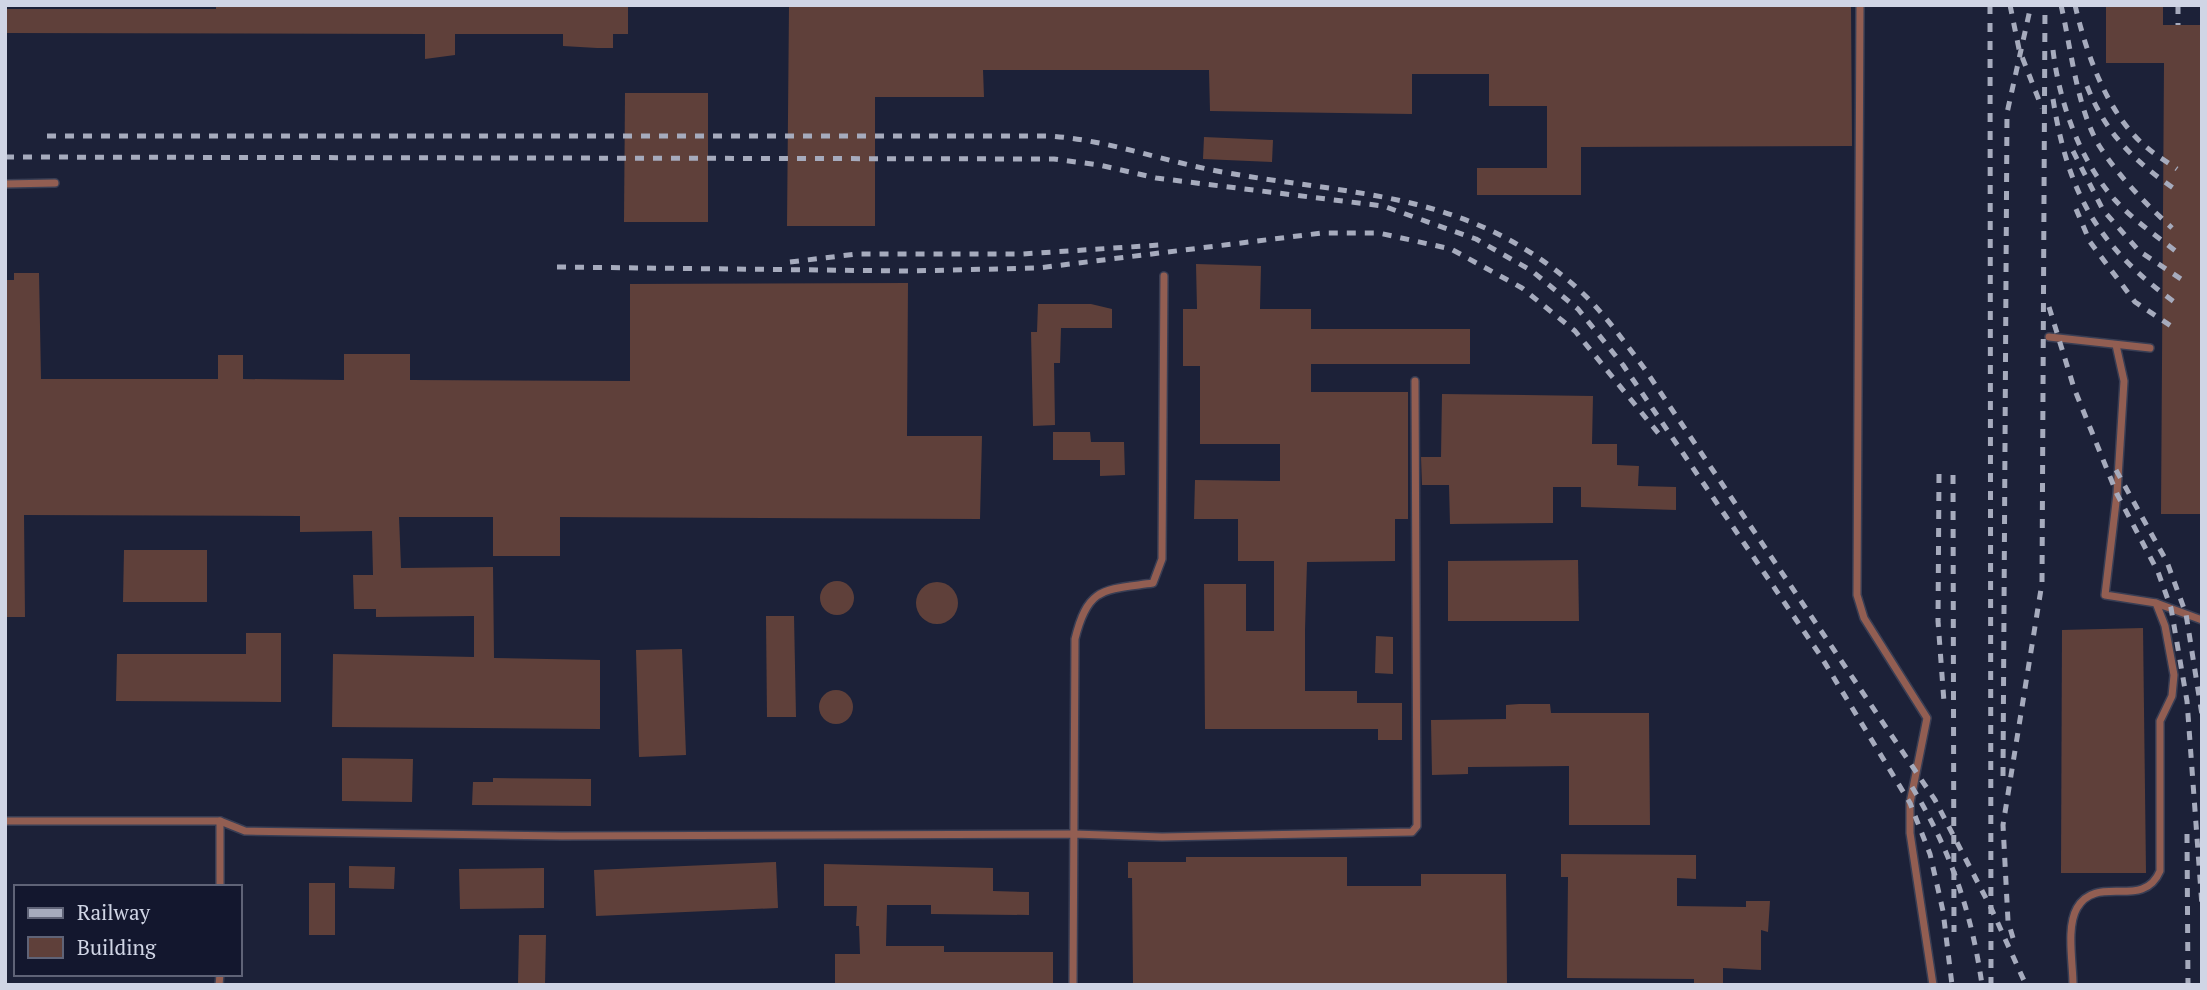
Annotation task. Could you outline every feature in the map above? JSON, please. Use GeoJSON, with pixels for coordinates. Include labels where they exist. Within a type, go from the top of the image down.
{"type":"FeatureCollection","features":[{"type":"Feature","properties":{"kind":"lane"},"geometry":{"type":"LineString","coordinates":[[1860,5],[1857,595],[1864,618],[1927,718],[1910,803],[1910,833],[1933,985]]}},
{"type":"Feature","properties":{"kind":"lane"},"geometry":{"type":"LineString","coordinates":[[5,184],[55,183]]}},
{"type":"Feature","properties":{"kind":"lane"},"geometry":{"type":"LineString","coordinates":[[1073,985],[1075,639],[1082,611],[1105,589],[1153,583],[1162,559],[1164,276]]}},
{"type":"Feature","properties":{"kind":"lane"},"geometry":{"type":"LineString","coordinates":[[2049,337],[2099,340],[2116,345],[2150,348]]}},
{"type":"Feature","properties":{"kind":"lane"},"geometry":{"type":"LineString","coordinates":[[2116,345],[2124,381],[2117,494],[2105,595],[2156,603],[2202,620]]}},
{"type":"Feature","properties":{"kind":"lane"},"geometry":{"type":"LineString","coordinates":[[5,821],[220,821],[245,831],[562,836],[1074,834],[1175,837],[1412,832],[1417,826],[1415,381]]}},
{"type":"Feature","properties":{"kind":"lane"},"geometry":{"type":"LineString","coordinates":[[2073,985],[2072,925],[2077,908],[2094,893],[2147,890],[2155,883],[2160,870],[2160,721],[2172,696],[2174,675],[2165,626],[2156,603]]}},
{"type":"Feature","properties":{"kind":"lane"},"geometry":{"type":"LineString","coordinates":[[220,821],[220,885]]}},
{"type":"Feature","properties":{"kind":"building"},"geometry":{"type":"Polygon","coordinates":[[[216,5],[628,5],[628,34],[613,34],[613,48],[597,48],[563,46],[563,34],[455,34],[455,55],[425,59],[425,34],[5,33],[5,9],[216,9],[216,5]]]}},
{"type":"Feature","properties":{"kind":"building"},"geometry":{"type":"Polygon","coordinates":[[[789,5],[1851,5],[1852,146],[1581,147],[1581,195],[1477,195],[1477,168],[1547,168],[1547,106],[1489,106],[1489,74],[1412,74],[1412,114],[1210,111],[1209,70],[983,70],[984,97],[875,97],[875,226],[787,226],[789,5]]]}},
{"type":"Feature","properties":{"kind":"building"},"geometry":{"type":"Polygon","coordinates":[[[2106,5],[2163,5],[2163,25],[2202,25],[2202,514],[2161,514],[2164,63],[2106,63],[2106,5]]]}},
{"type":"Feature","properties":{"kind":"building"},"geometry":{"type":"Polygon","coordinates":[[[625,93],[708,93],[708,222],[624,222],[625,93]]]}},
{"type":"Feature","properties":{"kind":"building"},"geometry":{"type":"Polygon","coordinates":[[[1204,137],[1273,140],[1272,162],[1203,159],[1204,137]]]}},
{"type":"Feature","properties":{"kind":"building"},"geometry":{"type":"Polygon","coordinates":[[[1196,264],[1261,266],[1260,309],[1311,309],[1311,329],[1470,329],[1470,364],[1311,364],[1311,392],[1408,392],[1408,519],[1395,519],[1395,561],[1307,562],[1305,630],[1305,691],[1357,691],[1357,703],[1402,703],[1402,740],[1378,740],[1378,729],[1205,729],[1204,584],[1246,584],[1246,631],[1274,631],[1274,561],[1238,561],[1238,519],[1194,519],[1195,480],[1280,481],[1280,444],[1200,444],[1200,366],[1183,366],[1183,309],[1197,309],[1196,264]]]}},
{"type":"Feature","properties":{"kind":"building"},"geometry":{"type":"Polygon","coordinates":[[[14,273],[39,273],[41,379],[218,379],[218,355],[243,355],[243,379],[344,380],[344,354],[410,354],[410,380],[630,381],[630,284],[908,283],[907,436],[982,436],[980,519],[560,517],[560,556],[493,556],[493,517],[399,517],[401,568],[493,567],[494,658],[600,660],[600,729],[332,727],[333,654],[474,657],[474,616],[376,617],[376,609],[354,609],[353,575],[373,575],[372,531],[300,532],[300,516],[24,515],[25,617],[5,617],[5,280],[14,280],[14,273]]]}},
{"type":"Feature","properties":{"kind":"building"},"geometry":{"type":"Polygon","coordinates":[[[1038,304],[1091,304],[1112,309],[1112,328],[1061,328],[1060,363],[1054,363],[1055,425],[1033,426],[1031,332],[1037,332],[1038,304]]]}},
{"type":"Feature","properties":{"kind":"building"},"geometry":{"type":"Polygon","coordinates":[[[1442,394],[1593,396],[1592,444],[1617,444],[1617,465],[1639,466],[1638,486],[1676,487],[1676,510],[1581,507],[1581,487],[1553,487],[1553,523],[1450,524],[1449,485],[1422,485],[1421,457],[1441,457],[1442,394]]]}},
{"type":"Feature","properties":{"kind":"building"},"geometry":{"type":"Polygon","coordinates":[[[1053,432],[1090,432],[1091,442],[1124,442],[1125,475],[1100,476],[1100,460],[1053,460],[1053,432]]]}},
{"type":"Feature","properties":{"kind":"building"},"geometry":{"type":"Polygon","coordinates":[[[124,550],[207,550],[207,602],[123,602],[124,550]]]}},
{"type":"Feature","properties":{"kind":"building"},"geometry":{"type":"Polygon","coordinates":[[[1578,560],[1579,621],[1448,621],[1448,561],[1578,560]]]}},
{"type":"Feature","properties":{"kind":"building"},"geometry":{"type":"Polygon","coordinates":[[[837,581],[849,586],[854,598],[849,610],[837,615],[825,610],[820,598],[825,586],[837,581]]]}},
{"type":"Feature","properties":{"kind":"building"},"geometry":{"type":"Polygon","coordinates":[[[937,582],[952,588],[958,603],[952,618],[937,624],[922,618],[916,603],[922,588],[937,582]]]}},
{"type":"Feature","properties":{"kind":"building"},"geometry":{"type":"Polygon","coordinates":[[[766,616],[794,616],[796,717],[767,717],[766,616]]]}},
{"type":"Feature","properties":{"kind":"building"},"geometry":{"type":"Polygon","coordinates":[[[2143,628],[2146,873],[2061,873],[2062,630],[2143,628]]]}},
{"type":"Feature","properties":{"kind":"building"},"geometry":{"type":"Polygon","coordinates":[[[246,633],[281,633],[281,702],[116,701],[117,654],[246,654],[246,633]]]}},
{"type":"Feature","properties":{"kind":"building"},"geometry":{"type":"Polygon","coordinates":[[[1376,636],[1393,637],[1393,674],[1375,673],[1376,636]]]}},
{"type":"Feature","properties":{"kind":"building"},"geometry":{"type":"Polygon","coordinates":[[[682,649],[686,755],[639,757],[636,650],[682,649]]]}},
{"type":"Feature","properties":{"kind":"building"},"geometry":{"type":"Polygon","coordinates":[[[836,690],[848,695],[853,707],[848,719],[836,724],[824,719],[819,707],[824,695],[836,690]]]}},
{"type":"Feature","properties":{"kind":"building"},"geometry":{"type":"Polygon","coordinates":[[[1550,704],[1551,713],[1649,713],[1650,825],[1569,825],[1569,766],[1468,767],[1468,774],[1432,775],[1431,720],[1506,719],[1506,705],[1550,704]]]}},
{"type":"Feature","properties":{"kind":"building"},"geometry":{"type":"Polygon","coordinates":[[[342,758],[413,759],[412,802],[342,801],[342,758]]]}},
{"type":"Feature","properties":{"kind":"building"},"geometry":{"type":"Polygon","coordinates":[[[493,778],[591,779],[591,806],[472,805],[473,782],[493,782],[493,778]]]}},
{"type":"Feature","properties":{"kind":"building"},"geometry":{"type":"Polygon","coordinates":[[[1561,854],[1696,855],[1696,879],[1677,878],[1677,906],[1746,907],[1746,901],[1770,901],[1768,932],[1761,930],[1761,970],[1723,968],[1723,985],[1694,985],[1694,979],[1567,978],[1568,877],[1561,877],[1561,854]]]}},
{"type":"Feature","properties":{"kind":"building"},"geometry":{"type":"Polygon","coordinates":[[[1186,857],[1347,857],[1347,886],[1421,886],[1421,874],[1506,874],[1507,985],[1133,985],[1132,878],[1128,878],[1128,862],[1186,862],[1186,857]]]}},
{"type":"Feature","properties":{"kind":"building"},"geometry":{"type":"Polygon","coordinates":[[[776,862],[778,908],[596,916],[594,870],[776,862]]]}},
{"type":"Feature","properties":{"kind":"building"},"geometry":{"type":"Polygon","coordinates":[[[824,864],[993,868],[993,891],[1029,892],[1029,915],[931,914],[931,905],[887,905],[886,946],[944,946],[944,952],[1053,952],[1053,985],[835,985],[835,954],[860,954],[859,926],[856,926],[857,906],[824,906],[824,864]]]}},
{"type":"Feature","properties":{"kind":"building"},"geometry":{"type":"Polygon","coordinates":[[[349,866],[395,867],[394,889],[349,888],[349,866]]]}},
{"type":"Feature","properties":{"kind":"building"},"geometry":{"type":"Polygon","coordinates":[[[544,868],[544,908],[460,909],[459,869],[544,868]]]}},
{"type":"Feature","properties":{"kind":"building"},"geometry":{"type":"Polygon","coordinates":[[[309,883],[335,883],[335,935],[309,935],[309,883]]]}},
{"type":"Feature","properties":{"kind":"building"},"geometry":{"type":"Polygon","coordinates":[[[519,935],[546,935],[545,985],[518,985],[519,935]]]}},
{"type":"Feature","properties":{"kind":"railway"},"geometry":{"type":"LineString","coordinates":[[1990,5],[1991,985]]}},
{"type":"Feature","properties":{"kind":"railway"},"geometry":{"type":"LineString","coordinates":[[2010,5],[2019,49],[2042,108]]}},
{"type":"Feature","properties":{"kind":"railway"},"geometry":{"type":"LineString","coordinates":[[2003,776],[2007,113],[2031,5]]}},
{"type":"Feature","properties":{"kind":"railway"},"geometry":{"type":"LineString","coordinates":[[2013,938],[2008,921],[2003,825],[2042,583],[2045,5]]}},
{"type":"Feature","properties":{"kind":"railway"},"geometry":{"type":"LineString","coordinates":[[2061,5],[2080,97],[2092,132],[2124,180],[2172,228]]}},
{"type":"Feature","properties":{"kind":"railway"},"geometry":{"type":"LineString","coordinates":[[2075,5],[2085,43],[2109,100],[2145,146],[2177,169]]}},
{"type":"Feature","properties":{"kind":"railway"},"geometry":{"type":"LineString","coordinates":[[2178,5],[2178,25]]}},
{"type":"Feature","properties":{"kind":"railway"},"geometry":{"type":"LineString","coordinates":[[2053,50],[2066,110],[2091,167],[2122,207],[2178,253]]}},
{"type":"Feature","properties":{"kind":"railway"},"geometry":{"type":"LineString","coordinates":[[2087,86],[2103,118],[2123,145],[2176,190]]}},
{"type":"Feature","properties":{"kind":"railway"},"geometry":{"type":"LineString","coordinates":[[2053,99],[2068,163],[2091,216],[2126,261],[2177,304]]}},
{"type":"Feature","properties":{"kind":"railway"},"geometry":{"type":"LineString","coordinates":[[47,136],[1050,136],[1113,146],[1217,171],[1405,202],[1449,214],[1492,231],[1534,255],[1586,296],[1644,368],[1935,800],[1991,908],[2026,985]]}},
{"type":"Feature","properties":{"kind":"railway"},"geometry":{"type":"LineString","coordinates":[[2073,151],[2103,210],[2139,251],[2181,279]]}},
{"type":"Feature","properties":{"kind":"railway"},"geometry":{"type":"LineString","coordinates":[[5,157],[1054,159],[1099,165],[1156,178],[1383,206],[1476,239],[1532,271],[1578,309],[1623,365],[1820,655],[1910,803],[1930,854],[1943,911],[1952,985]]}},
{"type":"Feature","properties":{"kind":"railway"},"geometry":{"type":"LineString","coordinates":[[2076,209],[2090,242],[2135,302],[2171,326]]}},
{"type":"Feature","properties":{"kind":"railway"},"geometry":{"type":"LineString","coordinates":[[557,267],[908,271],[1038,268],[1322,233],[1379,233],[1451,249],[1522,288],[1575,331],[1663,439]]}},
{"type":"Feature","properties":{"kind":"railway"},"geometry":{"type":"LineString","coordinates":[[790,262],[857,254],[1022,254],[1160,245]]}},
{"type":"Feature","properties":{"kind":"railway"},"geometry":{"type":"LineString","coordinates":[[2049,307],[2074,388],[2117,494],[2158,572],[2171,608],[2187,701],[2202,906]]}},
{"type":"Feature","properties":{"kind":"railway"},"geometry":{"type":"LineString","coordinates":[[2116,470],[2167,562],[2186,614],[2202,715]]}},
{"type":"Feature","properties":{"kind":"railway"},"geometry":{"type":"LineString","coordinates":[[1939,474],[1938,621],[1944,702]]}},
{"type":"Feature","properties":{"kind":"railway"},"geometry":{"type":"LineString","coordinates":[[1953,475],[1954,932]]}},
{"type":"Feature","properties":{"kind":"railway"},"geometry":{"type":"LineString","coordinates":[[1912,787],[1938,834],[1958,882],[1972,932],[1982,985]]}},
{"type":"Feature","properties":{"kind":"railway"},"geometry":{"type":"LineString","coordinates":[[2187,834],[2188,985]]}}]}
